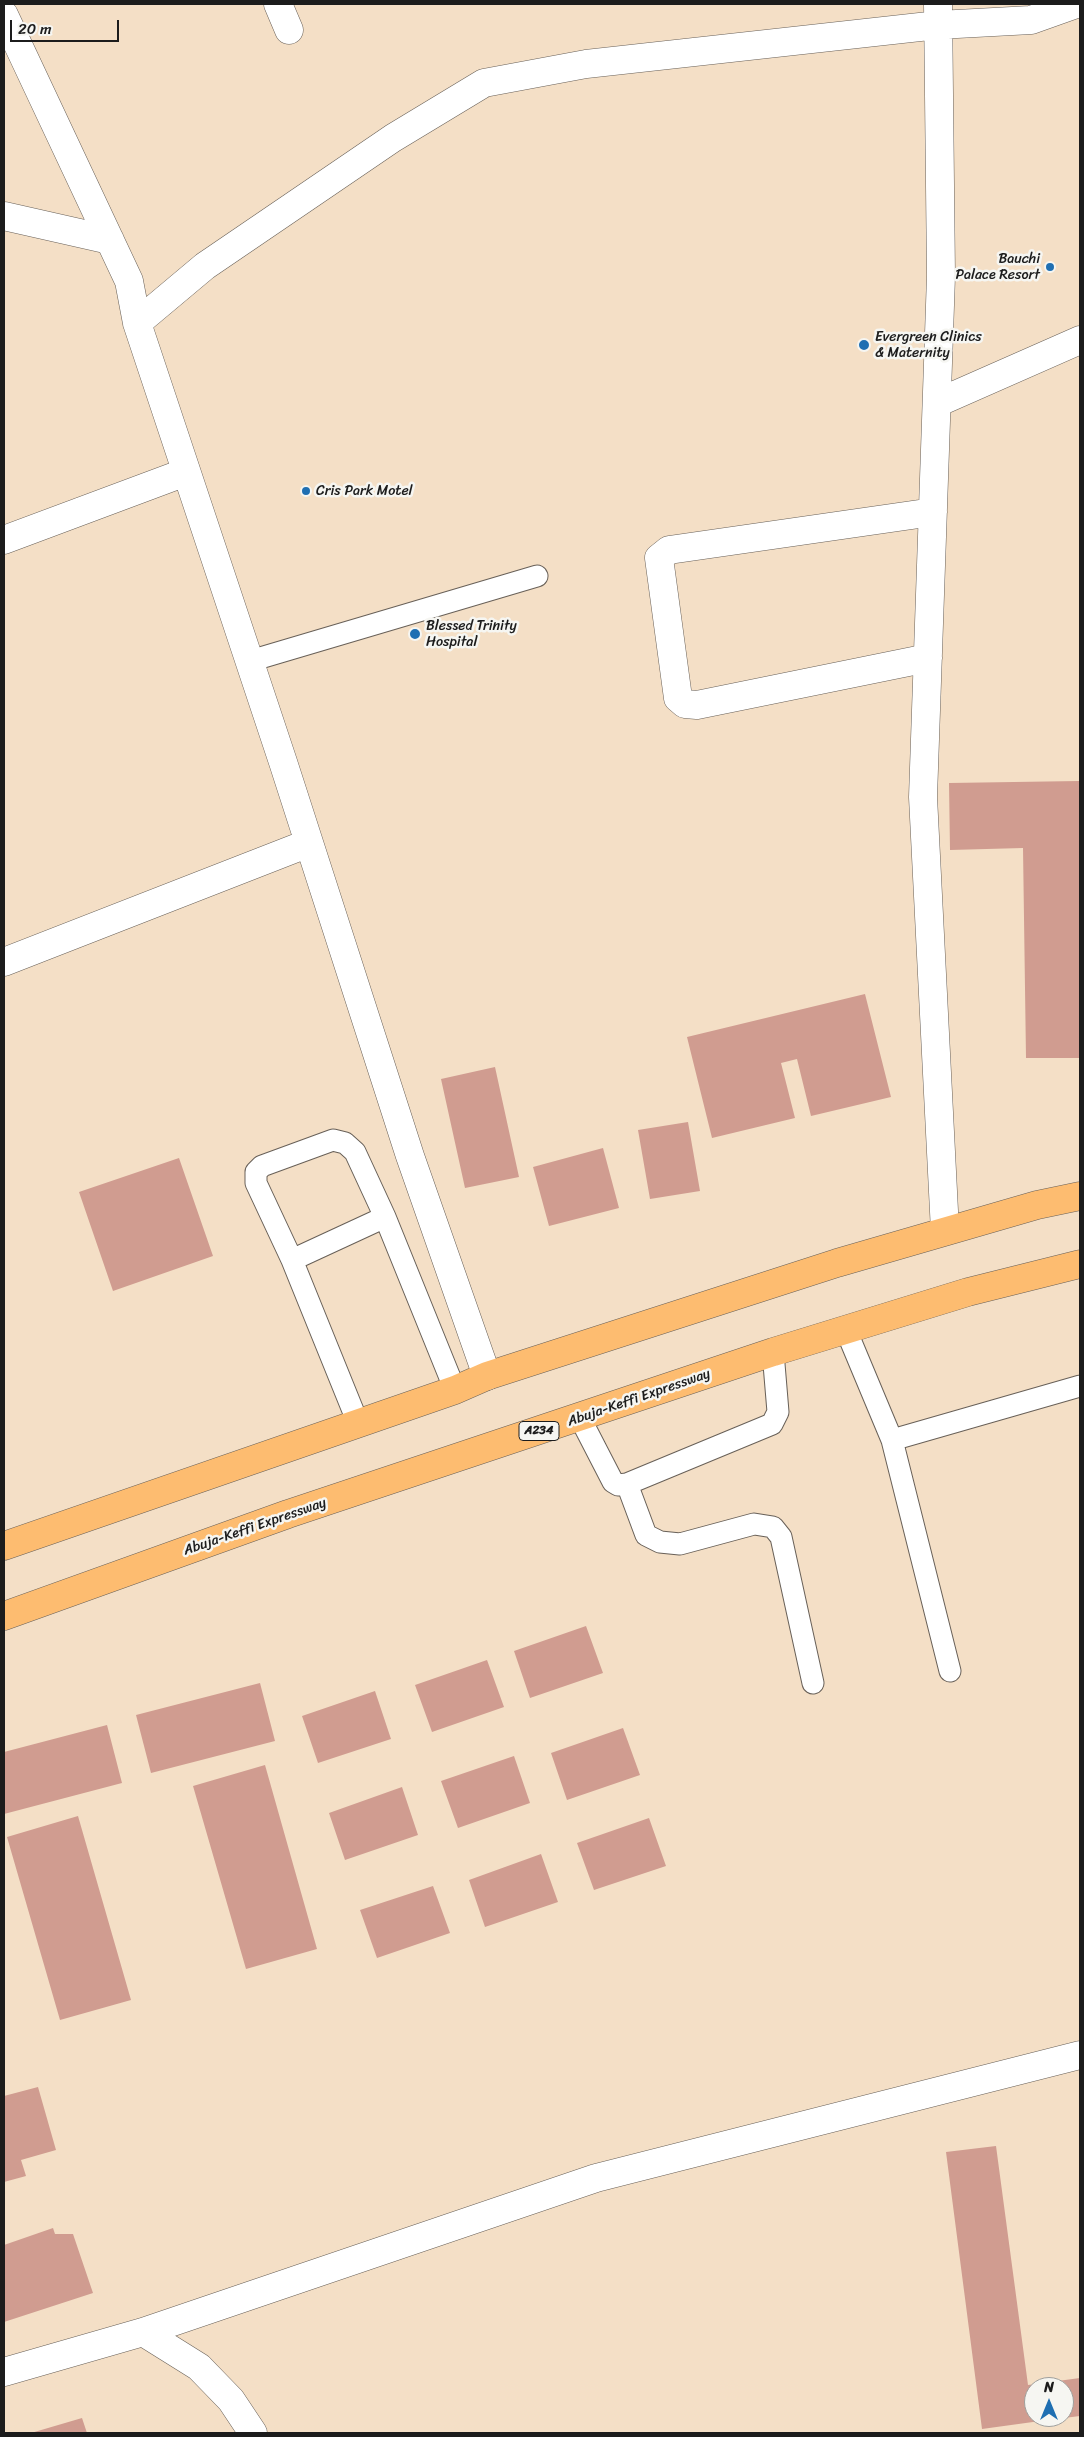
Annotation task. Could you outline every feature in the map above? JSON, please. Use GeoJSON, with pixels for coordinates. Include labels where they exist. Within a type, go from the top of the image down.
{"type":"FeatureCollection","features":[{"type":"Feature","properties":{"kind":"highway"},"geometry":{"type":"LineString","coordinates":[[4,1546],[455,1390],[487,1376],[837,1262],[1037,1205],[1080,1196]]}},
{"type":"Feature","properties":{"kind":"highway","name":"Abuja-Keffi Expressway"},"geometry":{"type":"LineString","coordinates":[[4,1616],[288,1514],[773,1352],[968,1292],[1080,1264]]}},
{"type":"Feature","properties":{"kind":"street"},"geometry":{"type":"LineString","coordinates":[[278,4],[288,30]]}},
{"type":"Feature","properties":{"kind":"street"},"geometry":{"type":"LineString","coordinates":[[136,323],[205,266],[393,138],[484,83],[586,64],[938,14],[1031,20],[1076,4]]}},
{"type":"Feature","properties":{"kind":"street"},"geometry":{"type":"LineString","coordinates":[[938,14],[942,276],[923,797],[945,1231]]}},
{"type":"Feature","properties":{"kind":"street"},"geometry":{"type":"LineString","coordinates":[[4,15],[129,281],[136,323],[250,661],[410,1156],[487,1376]]}},
{"type":"Feature","properties":{"kind":"street"},"geometry":{"type":"LineString","coordinates":[[4,216],[110,240]]}},
{"type":"Feature","properties":{"kind":"street"},"geometry":{"type":"LineString","coordinates":[[937,403],[1080,340]]}},
{"type":"Feature","properties":{"kind":"street"},"geometry":{"type":"LineString","coordinates":[[4,540],[186,472]]}},
{"type":"Feature","properties":{"kind":"street"},"geometry":{"type":"LineString","coordinates":[[928,658],[697,705],[685,704],[678,698],[659,558],[669,550],[933,512]]}},
{"type":"Feature","properties":{"kind":"street"},"geometry":{"type":"LineString","coordinates":[[4,962],[310,844]]}},
{"type":"Feature","properties":{"kind":"street"},"geometry":{"type":"LineString","coordinates":[[4,2372],[143,2332],[596,2178],[1080,2055]]}},
{"type":"Feature","properties":{"kind":"street"},"geometry":{"type":"LineString","coordinates":[[143,2332],[199,2367],[231,2400],[253,2433]]}},
{"type":"Feature","properties":{"kind":"lane"},"geometry":{"type":"LineString","coordinates":[[250,661],[537,576]]}},
{"type":"Feature","properties":{"kind":"lane"},"geometry":{"type":"LineString","coordinates":[[358,1423],[292,1260],[256,1183],[256,1172],[262,1166],[333,1140],[345,1143],[355,1152],[385,1217],[455,1390]]}},
{"type":"Feature","properties":{"kind":"lane"},"geometry":{"type":"LineString","coordinates":[[292,1260],[385,1217]]}},
{"type":"Feature","properties":{"kind":"lane"},"geometry":{"type":"LineString","coordinates":[[846,1330],[892,1440],[950,1671]]}},
{"type":"Feature","properties":{"kind":"lane"},"geometry":{"type":"LineString","coordinates":[[580,1418],[613,1482],[618,1485],[627,1484],[772,1424],[778,1412],[773,1352]]}},
{"type":"Feature","properties":{"kind":"lane"},"geometry":{"type":"LineString","coordinates":[[892,1440],[1080,1386]]}},
{"type":"Feature","properties":{"kind":"lane"},"geometry":{"type":"LineString","coordinates":[[627,1484],[646,1535],[660,1542],[680,1544],[754,1524],[773,1527],[781,1537],[813,1683]]}},
{"type":"Feature","properties":{"kind":"building"},"geometry":{"type":"Polygon","coordinates":[[[1079,781],[1080,1058],[1026,1058],[1023,848],[950,850],[949,783],[1079,781]]]}},
{"type":"Feature","properties":{"kind":"building"},"geometry":{"type":"Polygon","coordinates":[[[865,994],[891,1097],[811,1116],[797,1059],[781,1063],[795,1118],[712,1138],[687,1037],[865,994]]]}},
{"type":"Feature","properties":{"kind":"building"},"geometry":{"type":"Polygon","coordinates":[[[495,1067],[519,1177],[465,1188],[441,1079],[495,1067]]]}},
{"type":"Feature","properties":{"kind":"building"},"geometry":{"type":"Polygon","coordinates":[[[688,1122],[700,1191],[650,1199],[638,1130],[688,1122]]]}},
{"type":"Feature","properties":{"kind":"building"},"geometry":{"type":"Polygon","coordinates":[[[603,1148],[619,1208],[549,1226],[533,1167],[603,1148]]]}},
{"type":"Feature","properties":{"kind":"building"},"geometry":{"type":"Polygon","coordinates":[[[179,1158],[213,1256],[113,1291],[79,1192],[179,1158]]]}},
{"type":"Feature","properties":{"kind":"building"},"geometry":{"type":"Polygon","coordinates":[[[586,1626],[603,1673],[530,1698],[514,1651],[586,1626]]]}},
{"type":"Feature","properties":{"kind":"building"},"geometry":{"type":"Polygon","coordinates":[[[487,1660],[504,1707],[432,1732],[415,1685],[487,1660]]]}},
{"type":"Feature","properties":{"kind":"building"},"geometry":{"type":"Polygon","coordinates":[[[260,1683],[275,1741],[151,1773],[136,1715],[260,1683]]]}},
{"type":"Feature","properties":{"kind":"building"},"geometry":{"type":"Polygon","coordinates":[[[375,1691],[391,1739],[318,1763],[302,1716],[375,1691]]]}},
{"type":"Feature","properties":{"kind":"building"},"geometry":{"type":"Polygon","coordinates":[[[107,1725],[122,1783],[4,1814],[4,1752],[107,1725]]]}},
{"type":"Feature","properties":{"kind":"building"},"geometry":{"type":"Polygon","coordinates":[[[623,1728],[640,1775],[567,1800],[551,1753],[623,1728]]]}},
{"type":"Feature","properties":{"kind":"building"},"geometry":{"type":"Polygon","coordinates":[[[514,1756],[530,1803],[458,1828],[441,1781],[514,1756]]]}},
{"type":"Feature","properties":{"kind":"building"},"geometry":{"type":"Polygon","coordinates":[[[265,1765],[317,1949],[246,1969],[193,1786],[265,1765]]]}},
{"type":"Feature","properties":{"kind":"building"},"geometry":{"type":"Polygon","coordinates":[[[402,1787],[418,1835],[345,1860],[329,1813],[402,1787]]]}},
{"type":"Feature","properties":{"kind":"building"},"geometry":{"type":"Polygon","coordinates":[[[78,1816],[131,2000],[60,2020],[7,1837],[78,1816]]]}},
{"type":"Feature","properties":{"kind":"building"},"geometry":{"type":"Polygon","coordinates":[[[649,1818],[666,1866],[594,1890],[577,1843],[649,1818]]]}},
{"type":"Feature","properties":{"kind":"building"},"geometry":{"type":"Polygon","coordinates":[[[541,1854],[558,1902],[485,1927],[469,1880],[541,1854]]]}},
{"type":"Feature","properties":{"kind":"building"},"geometry":{"type":"Polygon","coordinates":[[[433,1886],[450,1933],[377,1958],[360,1910],[433,1886]]]}},
{"type":"Feature","properties":{"kind":"building"},"geometry":{"type":"Polygon","coordinates":[[[38,2087],[56,2150],[21,2160],[26,2176],[4,2182],[4,2096],[38,2087]]]}},
{"type":"Feature","properties":{"kind":"building"},"geometry":{"type":"Polygon","coordinates":[[[996,2146],[1027,2377],[1024,2377],[1024,2423],[982,2429],[946,2152],[996,2146]]]}},
{"type":"Feature","properties":{"kind":"building"},"geometry":{"type":"Polygon","coordinates":[[[53,2228],[55,2234],[73,2234],[93,2293],[4,2322],[4,2245],[53,2228]]]}},
{"type":"Feature","properties":{"kind":"building"},"geometry":{"type":"Polygon","coordinates":[[[1080,2378],[1080,2416],[1074,2417],[1074,2379],[1080,2378]]]}},
{"type":"Feature","properties":{"kind":"building"},"geometry":{"type":"Polygon","coordinates":[[[82,2418],[87,2433],[31,2433],[82,2418]]]}},
{"type":"Feature","properties":{"kind":"place","name":"Bauchi Palace Resort"},"geometry":{"type":"Point","coordinates":[1050,267]}},
{"type":"Feature","properties":{"kind":"place","name":"Evergreen Clinics & Maternity"},"geometry":{"type":"Point","coordinates":[864,345]}},
{"type":"Feature","properties":{"kind":"place","name":"Cris Park Motel"},"geometry":{"type":"Point","coordinates":[306,491]}},
{"type":"Feature","properties":{"kind":"place","name":"Blessed Trinity Hospital"},"geometry":{"type":"Point","coordinates":[415,634]}}]}
